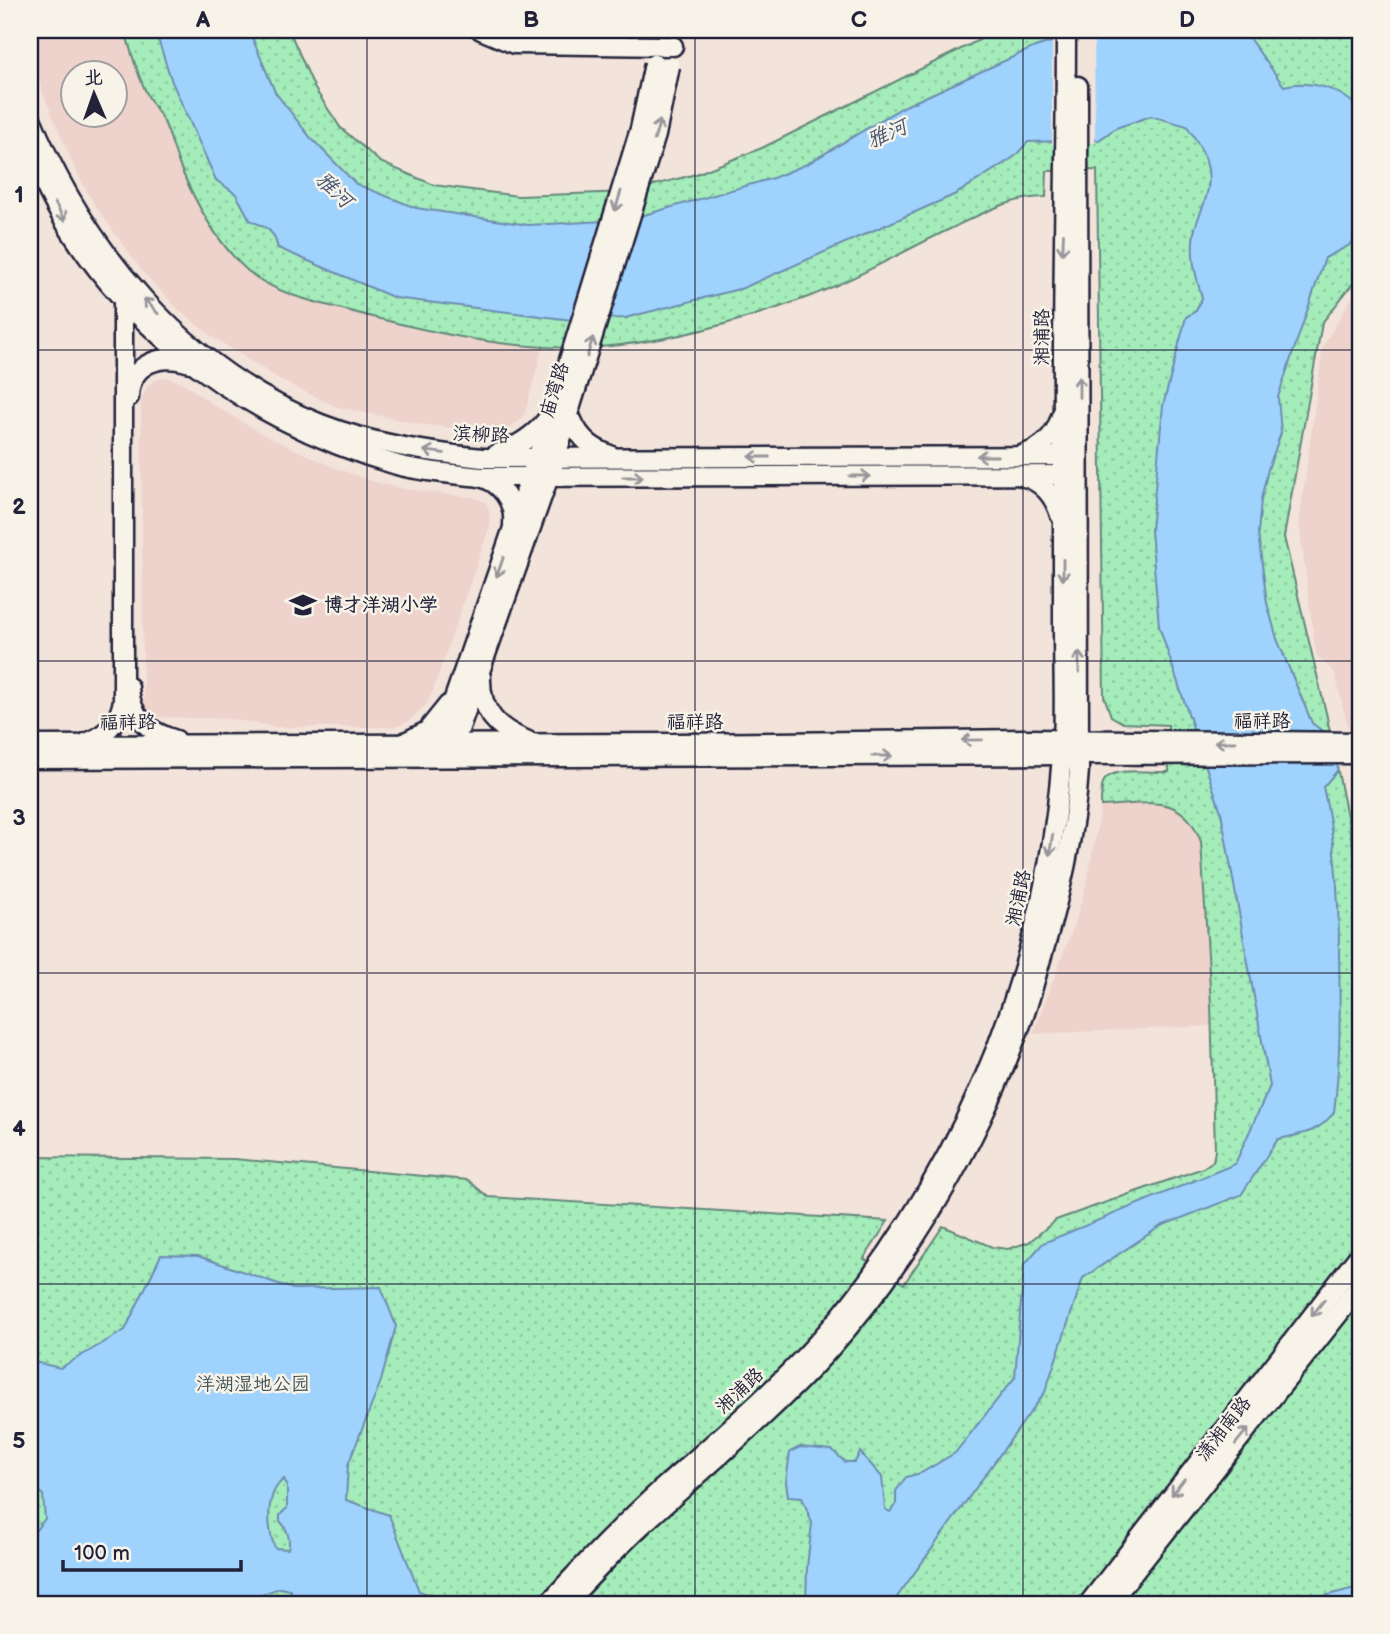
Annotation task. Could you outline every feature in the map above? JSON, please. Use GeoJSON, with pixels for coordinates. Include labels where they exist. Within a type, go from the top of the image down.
{"type":"FeatureCollection","features":[{"type":"Feature","properties":{"kind":"main road"},"geometry":{"type":"LineString","coordinates":[[481,30],[513,44],[665,45]]}},
{"type":"Feature","properties":{"kind":"main road"},"geometry":{"type":"LineString","coordinates":[[489,30],[515,40],[665,45]]}},
{"type":"Feature","properties":{"kind":"main road","name":"湘浦路"},"geometry":{"type":"LineString","coordinates":[[1066,30],[1072,176],[1062,262],[1063,406],[1071,456]]}},
{"type":"Feature","properties":{"kind":"main road","name":"湘浦路"},"geometry":{"type":"LineString","coordinates":[[565,1604],[640,1526],[777,1404],[826,1353],[879,1288],[923,1224],[965,1150],[1007,1061],[1021,1024],[1067,865],[1076,807],[1071,747],[1071,456],[1072,176],[1078,30]]}},
{"type":"Feature","properties":{"kind":"main road","name":"庙湾路"},"geometry":{"type":"LineString","coordinates":[[447,750],[484,658],[539,477],[556,457],[561,411],[665,45]]}},
{"type":"Feature","properties":{"kind":"main road","name":"滨柳路"},"geometry":{"type":"LineString","coordinates":[[30,116],[34,154],[44,183],[73,233],[123,299],[146,323],[220,384],[267,412],[355,451],[399,465],[473,476],[1071,475]]}},
{"type":"Feature","properties":{"kind":"main road","name":"滨柳路"},"geometry":{"type":"LineString","coordinates":[[34,154],[130,284],[179,335],[219,367],[284,407],[321,424],[358,436],[422,451],[476,457],[1071,456]]}},
{"type":"Feature","properties":{"kind":"main road"},"geometry":{"type":"LineString","coordinates":[[75,745],[89,742],[107,731],[121,712],[123,699],[123,299]]}},
{"type":"Feature","properties":{"kind":"main road"},"geometry":{"type":"LineString","coordinates":[[189,744],[151,730],[135,714],[131,703],[129,392],[135,374],[153,363],[174,359],[195,365]]}},
{"type":"Feature","properties":{"kind":"main road"},"geometry":{"type":"LineString","coordinates":[[1017,456],[1036,449],[1051,437],[1061,419],[1063,406]]}},
{"type":"Feature","properties":{"kind":"main road"},"geometry":{"type":"LineString","coordinates":[[476,457],[498,454],[528,439],[561,411],[582,439],[606,454],[620,457]]}},
{"type":"Feature","properties":{"kind":"main road","name":"庙湾路"},"geometry":{"type":"LineString","coordinates":[[539,477],[537,458],[561,411]]}},
{"type":"Feature","properties":{"kind":"main road"},"geometry":{"type":"LineString","coordinates":[[1017,475],[1040,483],[1048,491],[1059,510],[1063,530]]}},
{"type":"Feature","properties":{"kind":"main road","name":"湘浦路"},"geometry":{"type":"LineString","coordinates":[[1071,475],[1063,530],[1072,693]]}},
{"type":"Feature","properties":{"kind":"main road"},"geometry":{"type":"LineString","coordinates":[[473,476],[487,479],[504,493],[522,528],[550,494],[568,484],[600,477]]}},
{"type":"Feature","properties":{"kind":"main road","name":"庙湾路"},"geometry":{"type":"LineString","coordinates":[[447,750],[457,690],[522,528]]}},
{"type":"Feature","properties":{"kind":"main road"},"geometry":{"type":"LineString","coordinates":[[484,658],[481,686],[483,702],[489,715],[500,727],[535,743]]}},
{"type":"Feature","properties":{"kind":"main road"},"geometry":{"type":"LineString","coordinates":[[395,743],[419,737],[427,731],[457,690]]}},
{"type":"Feature","properties":{"kind":"main road"},"geometry":{"type":"LineString","coordinates":[[1057,795],[1057,784],[1048,766],[1020,747],[1048,727],[1072,693],[1099,729],[1132,749]]}},
{"type":"Feature","properties":{"kind":"main road","name":"福祥路"},"geometry":{"type":"LineString","coordinates":[[30,745],[395,743],[447,750],[535,743],[1020,747]]}},
{"type":"Feature","properties":{"kind":"main road","name":"湘浦路"},"geometry":{"type":"LineString","coordinates":[[548,1604],[619,1530],[787,1376],[841,1316],[898,1239],[950,1152],[1010,1016],[1039,909],[1057,795],[1071,747]]}},
{"type":"Feature","properties":{"kind":"main road","name":"福祥路"},"geometry":{"type":"LineString","coordinates":[[30,758],[447,750],[1353,748]]}},
{"type":"Feature","properties":{"kind":"main road"},"geometry":{"type":"LineString","coordinates":[[1076,807],[1081,791],[1094,768],[1102,761],[1132,749]]}},
{"type":"Feature","properties":{"kind":"main road","name":"潇湘南路"},"geometry":{"type":"LineString","coordinates":[[1089,1604],[1360,1255]]}},
{"type":"Feature","properties":{"kind":"main road","name":"潇湘南路"},"geometry":{"type":"LineString","coordinates":[[1108,1604],[1360,1286]]}},
{"type":"Feature","properties":{"kind":"shaded area"},"geometry":{"type":"Polygon","coordinates":[[[30,30],[125,30],[149,97],[165,123],[180,165],[203,213],[221,242],[249,272],[277,288],[415,329],[481,341],[543,346],[525,413],[503,433],[494,433],[419,424],[337,407],[284,382],[211,336],[178,309],[142,271],[94,204],[76,171],[43,93],[32,53],[30,30]]]}},
{"type":"Feature","properties":{"kind":"shaded area"},"geometry":{"type":"Polygon","coordinates":[[[1360,284],[1360,754],[1347,724],[1335,673],[1316,655],[1299,524],[1323,346],[1360,284]]]}},
{"type":"Feature","properties":{"kind":"shaded area","name":"博才洋湖小学"},"geometry":{"type":"Polygon","coordinates":[[[166,377],[183,383],[215,406],[266,436],[338,469],[404,489],[477,498],[486,503],[490,526],[432,693],[427,704],[408,722],[394,727],[276,727],[231,719],[157,717],[149,712],[145,706],[143,685],[141,400],[147,387],[155,380],[166,377]]]}},
{"type":"Feature","properties":{"kind":"shaded area"},"geometry":{"type":"Polygon","coordinates":[[[1169,804],[1183,812],[1195,826],[1201,842],[1212,1026],[1033,1034],[1076,920],[1087,881],[1101,806],[1169,804]]]}},
{"type":"Feature","properties":{"kind":"green space","name":"洋湖湿地公园"},"geometry":{"type":"Polygon","coordinates":[[[125,30],[289,30],[315,89],[340,127],[380,162],[434,185],[518,196],[628,192],[696,174],[762,148],[999,30],[1360,30],[1360,262],[1354,282],[1322,323],[1284,537],[1327,717],[1357,866],[1360,909],[1360,1604],[30,1604],[30,1157],[234,1159],[468,1180],[488,1197],[888,1221],[864,1259],[904,1284],[943,1226],[992,1247],[1008,1249],[1029,1242],[1056,1220],[1203,1168],[1213,1161],[1215,1151],[1211,1004],[1201,842],[1193,825],[1184,814],[1173,807],[1147,803],[1101,806],[1101,792],[1107,777],[1133,771],[1169,772],[1168,725],[1123,723],[1111,716],[1104,696],[1097,170],[1047,171],[1046,197],[1021,200],[998,207],[820,292],[727,324],[651,341],[600,347],[538,347],[477,340],[417,328],[300,298],[272,287],[248,271],[226,248],[192,193],[164,122],[141,82],[125,30]]]}},
{"type":"Feature","properties":{"kind":"water","name":"雅河"},"geometry":{"type":"Polygon","coordinates":[[[155,30],[249,30],[275,92],[310,137],[356,184],[416,208],[528,225],[627,220],[773,178],[807,164],[903,107],[1035,47],[1091,30],[1240,30],[1246,34],[1284,86],[1305,84],[1325,87],[1344,96],[1360,109],[1360,235],[1348,246],[1325,258],[1278,397],[1281,433],[1268,469],[1261,500],[1258,533],[1267,603],[1277,639],[1312,723],[1329,736],[1338,761],[1337,771],[1323,787],[1334,848],[1338,911],[1340,1032],[1334,1112],[1316,1128],[1278,1139],[1241,1195],[1161,1226],[1083,1278],[1045,1392],[892,1604],[806,1604],[812,1523],[802,1497],[788,1496],[786,1482],[790,1452],[800,1447],[832,1450],[845,1462],[855,1462],[860,1452],[882,1477],[885,1509],[890,1512],[896,1504],[896,1491],[906,1477],[921,1473],[955,1453],[1015,1377],[1024,1265],[1043,1243],[1235,1164],[1270,1086],[1221,812],[1159,626],[1151,530],[1163,406],[1186,317],[1196,311],[1202,298],[1194,266],[1193,242],[1209,178],[1202,151],[1187,126],[1151,116],[1116,128],[1099,140],[1028,142],[1014,157],[956,194],[743,288],[625,318],[572,320],[395,298],[278,248],[268,229],[250,220],[236,194],[216,180],[172,82],[155,30]]]}},
{"type":"Feature","properties":{"kind":"water"},"geometry":{"type":"Polygon","coordinates":[[[161,1255],[198,1256],[293,1289],[381,1287],[396,1326],[381,1381],[348,1465],[346,1500],[389,1515],[419,1591],[457,1604],[310,1604],[295,1600],[290,1590],[280,1588],[259,1595],[256,1604],[30,1604],[30,1537],[45,1519],[43,1495],[30,1485],[30,1361],[60,1368],[125,1330],[161,1255]],[[284,1479],[278,1485],[273,1493],[269,1511],[270,1531],[275,1548],[288,1549],[289,1546],[288,1534],[280,1521],[280,1515],[287,1508],[287,1485],[284,1479]]]}},
{"type":"Feature","properties":{"kind":"water"},"geometry":{"type":"Polygon","coordinates":[[[1360,1588],[1360,1604],[1295,1604],[1351,1589],[1360,1588]]]}},
{"type":"Feature","properties":{"kind":"pier"},"geometry":{"type":"Polygon","coordinates":[[[1079,30],[1094,30],[1095,143],[1052,145],[1052,38],[1079,30]]]}},
{"type":"Feature","properties":{"kind":"place","name":"博才洋湖小学"},"geometry":{"type":"Point","coordinates":[303,605]}}]}
